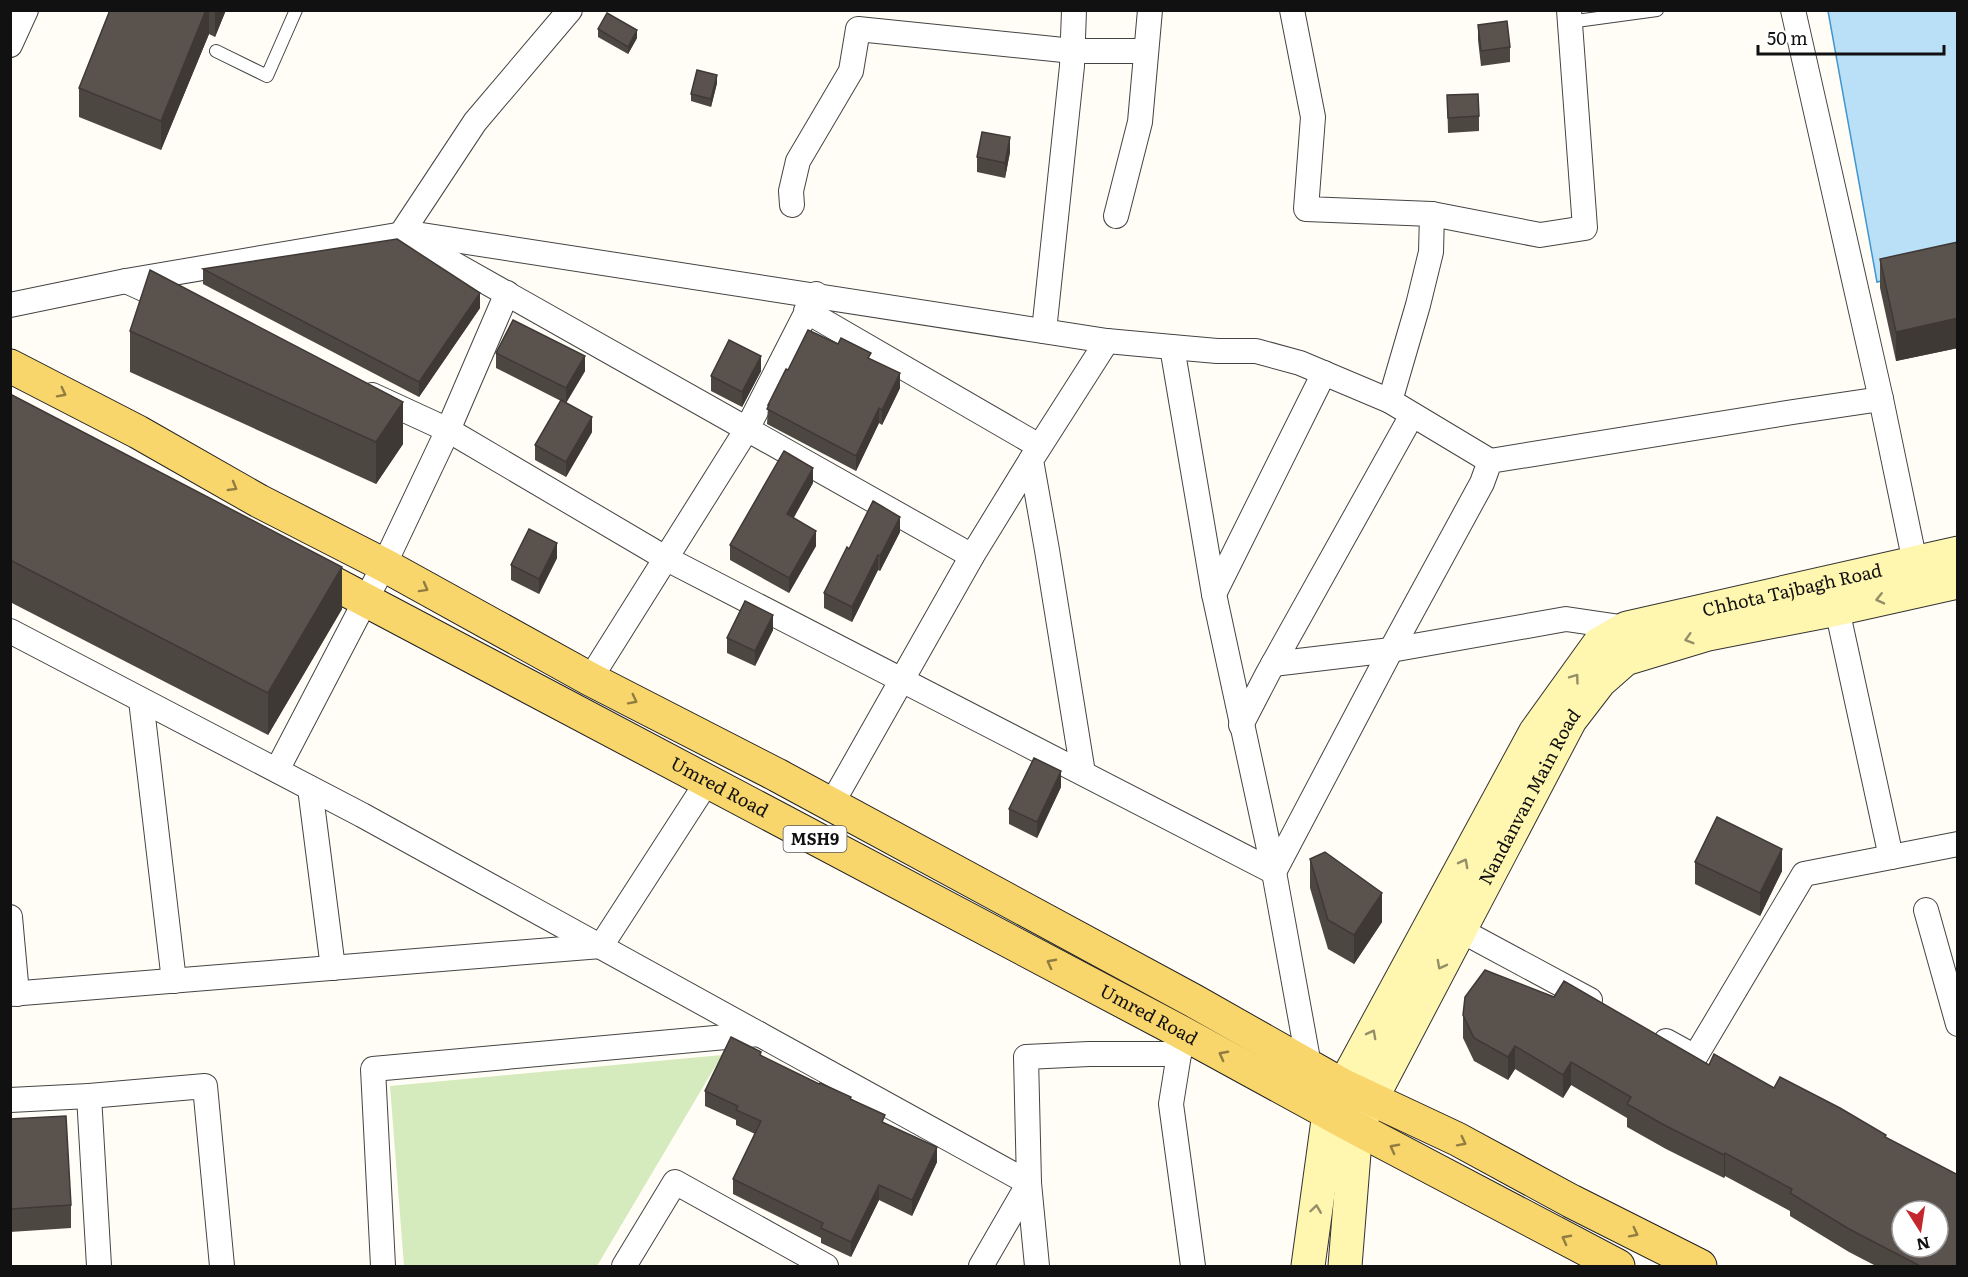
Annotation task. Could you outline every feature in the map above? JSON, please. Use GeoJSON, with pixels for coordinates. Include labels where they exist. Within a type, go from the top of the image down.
{"type":"FeatureCollection","features":[{"type":"Feature","properties":{"kind":"main road"},"geometry":{"type":"LineString","coordinates":[[10,366],[88,423],[259,501],[384,565],[590,679],[831,804],[1204,1006],[1309,1065],[1350,1106],[1457,1139],[1570,1201],[1700,1266]]}},
{"type":"Feature","properties":{"kind":"main road","name":"Chhota Tajbagh Road"},"geometry":{"type":"LineString","coordinates":[[1350,1106],[1534,733],[1599,644],[1627,628],[1918,576],[1958,553]]}},
{"type":"Feature","properties":{"kind":"main road","name":"Umred Road"},"geometry":{"type":"LineString","coordinates":[[279,554],[572,708],[1184,1045],[1292,1092],[1350,1106],[1618,1266]]}},
{"type":"Feature","properties":{"kind":"main road","name":"Nandanvan Main Road"},"geometry":{"type":"LineString","coordinates":[[1345,1266],[1350,1106],[1460,930],[1570,720],[1600,681],[1625,659],[1708,634],[1837,609],[1918,576],[1958,582]]}},
{"type":"Feature","properties":{"kind":"main road"},"geometry":{"type":"LineString","coordinates":[[1308,1266],[1350,1106]]}},
{"type":"Feature","properties":{"kind":"street"},"geometry":{"type":"LineString","coordinates":[[10,45],[26,10]]}},
{"type":"Feature","properties":{"kind":"street"},"geometry":{"type":"LineString","coordinates":[[1044,331],[1073,51],[1074,10]]}},
{"type":"Feature","properties":{"kind":"street"},"geometry":{"type":"LineString","coordinates":[[1116,216],[1140,122],[1150,10]]}},
{"type":"Feature","properties":{"kind":"street"},"geometry":{"type":"LineString","coordinates":[[1292,10],[1313,117],[1306,209],[1432,214],[1540,235],[1585,228],[1569,16]]}},
{"type":"Feature","properties":{"kind":"street"},"geometry":{"type":"LineString","coordinates":[[1793,10],[1881,399],[1918,576]]}},
{"type":"Feature","properties":{"kind":"street"},"geometry":{"type":"LineString","coordinates":[[401,234],[475,122],[567,11]]}},
{"type":"Feature","properties":{"kind":"street"},"geometry":{"type":"LineString","coordinates":[[792,205],[791,191],[798,161],[850,71],[858,29],[1073,51],[1146,51]]}},
{"type":"Feature","properties":{"kind":"street"},"geometry":{"type":"LineString","coordinates":[[1390,401],[1431,252],[1432,214]]}},
{"type":"Feature","properties":{"kind":"street"},"geometry":{"type":"LineString","coordinates":[[10,305],[126,281],[409,232],[811,303],[1044,331],[1107,341],[1217,351],[1256,351],[1300,363],[1390,401],[1490,461],[1881,399]]}},
{"type":"Feature","properties":{"kind":"street"},"geometry":{"type":"LineString","coordinates":[[401,234],[972,556]]}},
{"type":"Feature","properties":{"kind":"street"},"geometry":{"type":"LineString","coordinates":[[126,281],[190,310]]}},
{"type":"Feature","properties":{"kind":"street"},"geometry":{"type":"LineString","coordinates":[[277,770],[384,565],[448,430],[507,293]]}},
{"type":"Feature","properties":{"kind":"street"},"geometry":{"type":"LineString","coordinates":[[590,679],[747,429],[811,303]]}},
{"type":"Feature","properties":{"kind":"street"},"geometry":{"type":"LineString","coordinates":[[811,303],[1035,453],[1047,550],[1083,773]]}},
{"type":"Feature","properties":{"kind":"street"},"geometry":{"type":"LineString","coordinates":[[831,804],[972,556],[1107,341]]}},
{"type":"Feature","properties":{"kind":"street"},"geometry":{"type":"LineString","coordinates":[[1172,347],[1214,594],[1274,872],[1309,1065],[1292,1092]]}},
{"type":"Feature","properties":{"kind":"street"},"geometry":{"type":"LineString","coordinates":[[1214,594],[1324,373]]}},
{"type":"Feature","properties":{"kind":"street"},"geometry":{"type":"LineString","coordinates":[[351,385],[448,430],[667,559],[1274,872]]}},
{"type":"Feature","properties":{"kind":"street"},"geometry":{"type":"LineString","coordinates":[[1241,725],[1412,415]]}},
{"type":"Feature","properties":{"kind":"street"},"geometry":{"type":"LineString","coordinates":[[1274,872],[1482,483],[1490,461]]}},
{"type":"Feature","properties":{"kind":"street"},"geometry":{"type":"LineString","coordinates":[[1837,609],[1891,857]]}},
{"type":"Feature","properties":{"kind":"street"},"geometry":{"type":"LineString","coordinates":[[1273,664],[1391,650],[1566,619],[1627,628]]}},
{"type":"Feature","properties":{"kind":"street"},"geometry":{"type":"LineString","coordinates":[[10,631],[277,770],[1029,1183]]}},
{"type":"Feature","properties":{"kind":"street"},"geometry":{"type":"LineString","coordinates":[[141,700],[174,981]]}},
{"type":"Feature","properties":{"kind":"street"},"geometry":{"type":"LineString","coordinates":[[601,946],[707,782]]}},
{"type":"Feature","properties":{"kind":"street"},"geometry":{"type":"LineString","coordinates":[[310,788],[333,968]]}},
{"type":"Feature","properties":{"kind":"street"},"geometry":{"type":"LineString","coordinates":[[1644,1029],[1695,1057],[1804,874],[1958,844]]}},
{"type":"Feature","properties":{"kind":"street"},"geometry":{"type":"LineString","coordinates":[[1926,910],[1958,1024]]}},
{"type":"Feature","properties":{"kind":"street"},"geometry":{"type":"LineString","coordinates":[[10,917],[14,994],[601,946]]}},
{"type":"Feature","properties":{"kind":"street"},"geometry":{"type":"LineString","coordinates":[[1460,930],[1613,1013]]}},
{"type":"Feature","properties":{"kind":"street"},"geometry":{"type":"LineString","coordinates":[[1193,1266],[1171,1104],[1184,1045],[1204,1006]]}},
{"type":"Feature","properties":{"kind":"street"},"geometry":{"type":"LineString","coordinates":[[383,1266],[373,1069],[759,1034]]}},
{"type":"Feature","properties":{"kind":"street"},"geometry":{"type":"LineString","coordinates":[[1037,1266],[1029,1183],[1026,1057],[1184,1045]]}},
{"type":"Feature","properties":{"kind":"street"},"geometry":{"type":"LineString","coordinates":[[10,1100],[204,1086],[222,1266]]}},
{"type":"Feature","properties":{"kind":"street"},"geometry":{"type":"LineString","coordinates":[[89,1096],[99,1266]]}},
{"type":"Feature","properties":{"kind":"street"},"geometry":{"type":"LineString","coordinates":[[624,1266],[675,1182],[826,1266]]}},
{"type":"Feature","properties":{"kind":"street"},"geometry":{"type":"LineString","coordinates":[[981,1266],[1029,1183]]}},
{"type":"Feature","properties":{"kind":"lane"},"geometry":{"type":"LineString","coordinates":[[216,51],[267,76],[296,10]]}},
{"type":"Feature","properties":{"kind":"lane"},"geometry":{"type":"LineString","coordinates":[[1569,16],[1657,10]]}},
{"type":"Feature","properties":{"kind":"green space"},"geometry":{"type":"Polygon","coordinates":[[[722,1055],[597,1266],[404,1266],[390,1086],[722,1055]]]}},
{"type":"Feature","properties":{"kind":"water"},"geometry":{"type":"Polygon","coordinates":[[[1828,11],[1957,11],[1957,265],[1877,282],[1828,11]]]}},
{"type":"Feature","properties":{"kind":"building"},"geometry":{"type":"Polygon","coordinates":[[[110,10],[206,10],[161,121],[79,88],[110,10]]]}},
{"type":"Feature","properties":{"kind":"building"},"geometry":{"type":"Polygon","coordinates":[[[607,13],[637,30],[628,47],[598,29],[607,13]]]}},
{"type":"Feature","properties":{"kind":"building"},"geometry":{"type":"Polygon","coordinates":[[[1507,21],[1510,47],[1481,51],[1478,25],[1507,21]]]}},
{"type":"Feature","properties":{"kind":"building"},"geometry":{"type":"Polygon","coordinates":[[[697,70],[717,75],[711,99],[691,94],[697,70]]]}},
{"type":"Feature","properties":{"kind":"building"},"geometry":{"type":"Polygon","coordinates":[[[1478,94],[1479,116],[1448,118],[1447,95],[1478,94]]]}},
{"type":"Feature","properties":{"kind":"building"},"geometry":{"type":"Polygon","coordinates":[[[982,132],[1010,137],[1005,163],[977,157],[982,132]]]}},
{"type":"Feature","properties":{"kind":"building"},"geometry":{"type":"Polygon","coordinates":[[[397,239],[480,293],[419,382],[203,269],[397,239]]]}},
{"type":"Feature","properties":{"kind":"building"},"geometry":{"type":"Polygon","coordinates":[[[1958,242],[1958,318],[1896,332],[1880,259],[1958,242]]]}},
{"type":"Feature","properties":{"kind":"building"},"geometry":{"type":"Polygon","coordinates":[[[150,270],[403,402],[376,442],[130,331],[150,270]]]}},
{"type":"Feature","properties":{"kind":"building"},"geometry":{"type":"Polygon","coordinates":[[[513,320],[585,356],[566,388],[496,353],[513,320]]]}},
{"type":"Feature","properties":{"kind":"building"},"geometry":{"type":"Polygon","coordinates":[[[808,330],[838,344],[841,338],[871,353],[868,358],[900,373],[882,410],[879,408],[856,456],[767,409],[808,330]]]}},
{"type":"Feature","properties":{"kind":"building"},"geometry":{"type":"Polygon","coordinates":[[[729,340],[761,356],[742,392],[711,376],[729,340]]]}},
{"type":"Feature","properties":{"kind":"building"},"geometry":{"type":"Polygon","coordinates":[[[10,394],[342,567],[268,693],[10,560],[10,394]]]}},
{"type":"Feature","properties":{"kind":"building"},"geometry":{"type":"Polygon","coordinates":[[[561,400],[592,417],[566,462],[535,445],[561,400]]]}},
{"type":"Feature","properties":{"kind":"building"},"geometry":{"type":"Polygon","coordinates":[[[784,451],[813,468],[787,514],[816,531],[789,578],[730,545],[784,451]]]}},
{"type":"Feature","properties":{"kind":"building"},"geometry":{"type":"Polygon","coordinates":[[[873,501],[900,517],[852,607],[824,593],[873,501]]]}},
{"type":"Feature","properties":{"kind":"building"},"geometry":{"type":"Polygon","coordinates":[[[529,529],[557,543],[539,579],[511,565],[529,529]]]}},
{"type":"Feature","properties":{"kind":"building"},"geometry":{"type":"Polygon","coordinates":[[[745,601],[773,615],[755,651],[727,638],[745,601]]]}},
{"type":"Feature","properties":{"kind":"building"},"geometry":{"type":"Polygon","coordinates":[[[1034,758],[1061,771],[1037,822],[1009,809],[1034,758]]]}},
{"type":"Feature","properties":{"kind":"building"},"geometry":{"type":"Polygon","coordinates":[[[1717,817],[1782,849],[1760,893],[1695,862],[1717,817]]]}},
{"type":"Feature","properties":{"kind":"building"},"geometry":{"type":"Polygon","coordinates":[[[1325,852],[1382,893],[1354,935],[1328,920],[1310,859],[1325,852]]]}},
{"type":"Feature","properties":{"kind":"building"},"geometry":{"type":"Polygon","coordinates":[[[1485,970],[1554,997],[1564,981],[1709,1065],[1714,1054],[1774,1088],[1780,1077],[1840,1108],[1886,1135],[1885,1137],[1958,1175],[1958,1266],[1920,1266],[1907,1259],[1950,1259],[1950,1199],[1890,1199],[1890,1250],[1849,1229],[1790,1193],[1792,1189],[1627,1104],[1631,1097],[1571,1062],[1563,1075],[1515,1046],[1508,1057],[1474,1038],[1463,1015],[1465,997],[1485,970]]]}},
{"type":"Feature","properties":{"kind":"building"},"geometry":{"type":"Polygon","coordinates":[[[731,1037],[761,1052],[760,1055],[885,1115],[882,1122],[937,1147],[912,1200],[879,1185],[851,1242],[821,1228],[823,1223],[733,1179],[761,1121],[736,1110],[738,1106],[705,1091],[731,1037]]]}},
{"type":"Feature","properties":{"kind":"building"},"geometry":{"type":"Polygon","coordinates":[[[66,1116],[71,1205],[10,1209],[10,1119],[66,1116]]]}}]}
